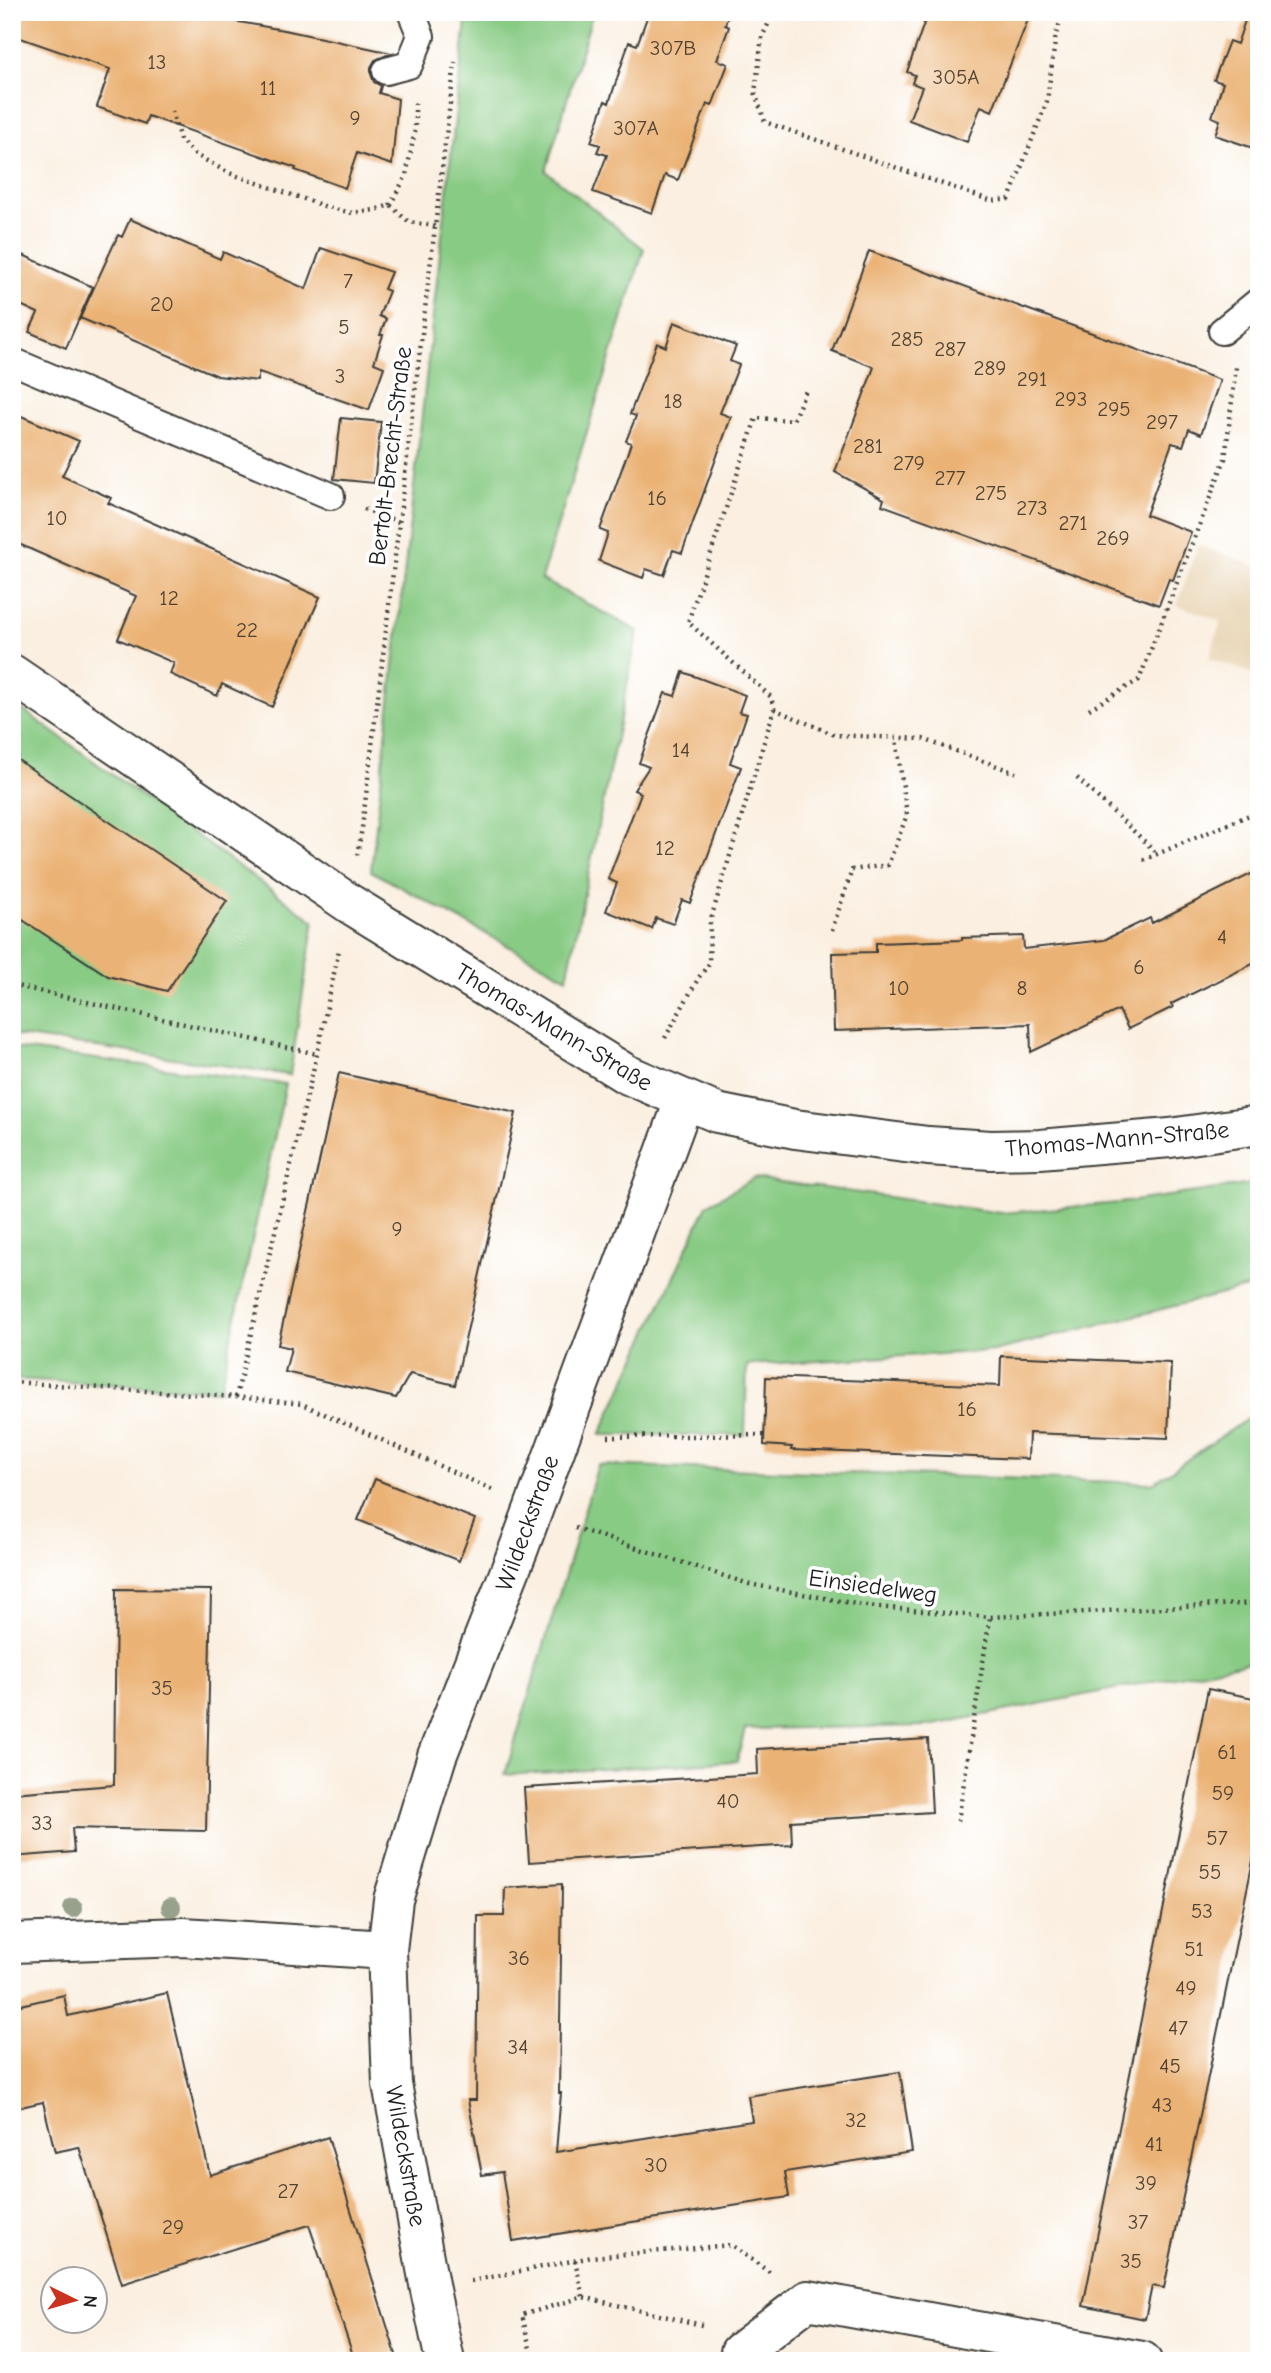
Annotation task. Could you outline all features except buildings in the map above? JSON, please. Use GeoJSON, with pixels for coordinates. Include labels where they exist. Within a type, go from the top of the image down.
{"type":"FeatureCollection","features":[{"type":"Feature","properties":{"kind":"street","name":"Thomas-Mann-Straße"},"geometry":{"type":"LineString","coordinates":[[12,674],[350,904],[625,1074],[717,1113],[795,1129],[928,1146],[991,1150],[1040,1149],[1170,1138],[1259,1125]]}},
{"type":"Feature","properties":{"kind":"street","name":"Wildeckstraße"},"geometry":{"type":"LineString","coordinates":[[445,2361],[429,2290],[392,2084],[387,1950],[393,1900],[437,1756],[519,1548],[684,1101]]}},
{"type":"Feature","properties":{"kind":"street"},"geometry":{"type":"LineString","coordinates":[[12,1943],[183,1937],[387,1950]]}},
{"type":"Feature","properties":{"kind":"street"},"geometry":{"type":"LineString","coordinates":[[740,2356],[808,2300],[1142,2361]]}},
{"type":"Feature","properties":{"kind":"lane"},"geometry":{"type":"LineString","coordinates":[[398,68],[421,36],[411,12]]}},
{"type":"Feature","properties":{"kind":"lane"},"geometry":{"type":"LineString","coordinates":[[1222,331],[1259,301]]}},
{"type":"Feature","properties":{"kind":"lane"},"geometry":{"type":"LineString","coordinates":[[12,360],[331,496]]}},
{"type":"Feature","properties":{"kind":"path"},"geometry":{"type":"LineString","coordinates":[[774,12],[762,37],[755,93],[765,122],[992,201],[1009,199],[1046,101],[1056,34],[1064,12]]}},
{"type":"Feature","properties":{"kind":"path","name":"Bertolt-Brecht-Straße"},"geometry":{"type":"LineString","coordinates":[[236,1396],[350,904],[362,828],[456,54]]}},
{"type":"Feature","properties":{"kind":"path"},"geometry":{"type":"LineString","coordinates":[[172,111],[180,140],[197,155],[229,173],[324,206],[352,213],[375,210],[390,205],[406,176],[415,130],[416,87],[398,68]]}},
{"type":"Feature","properties":{"kind":"path"},"geometry":{"type":"LineString","coordinates":[[390,205],[409,222],[435,226]]}},
{"type":"Feature","properties":{"kind":"path"},"geometry":{"type":"LineString","coordinates":[[1089,709],[1139,680],[1225,459],[1236,369],[1222,331]]}},
{"type":"Feature","properties":{"kind":"path"},"geometry":{"type":"LineString","coordinates":[[665,1038],[709,964],[710,922],[774,709],[771,697],[688,622],[757,418],[793,420],[807,388]]}},
{"type":"Feature","properties":{"kind":"path"},"geometry":{"type":"LineString","coordinates":[[774,709],[835,735],[923,739],[1016,773]]}},
{"type":"Feature","properties":{"kind":"path"},"geometry":{"type":"LineString","coordinates":[[832,930],[852,870],[888,865],[907,815],[895,738]]}},
{"type":"Feature","properties":{"kind":"path"},"geometry":{"type":"LineString","coordinates":[[1077,778],[1157,854]]}},
{"type":"Feature","properties":{"kind":"path"},"geometry":{"type":"LineString","coordinates":[[1143,860],[1259,811]]}},
{"type":"Feature","properties":{"kind":"path"},"geometry":{"type":"LineString","coordinates":[[12,985],[317,1054]]}},
{"type":"Feature","properties":{"kind":"path"},"geometry":{"type":"LineString","coordinates":[[12,1382],[236,1396],[302,1404],[493,1490]]}},
{"type":"Feature","properties":{"kind":"path"},"geometry":{"type":"LineString","coordinates":[[558,1438],[764,1435]]}},
{"type":"Feature","properties":{"kind":"path","name":"Einsiedelweg"},"geometry":{"type":"LineString","coordinates":[[564,1524],[749,1584],[867,1606],[990,1617],[1259,1603]]}},
{"type":"Feature","properties":{"kind":"path"},"geometry":{"type":"LineString","coordinates":[[958,1821],[990,1617]]}},
{"type":"Feature","properties":{"kind":"path"},"geometry":{"type":"LineString","coordinates":[[429,2290],[575,2260],[732,2245]]}},
{"type":"Feature","properties":{"kind":"path"},"geometry":{"type":"LineString","coordinates":[[575,2260],[583,2297]]}},
{"type":"Feature","properties":{"kind":"path"},"geometry":{"type":"LineString","coordinates":[[533,2361],[522,2315],[583,2297],[710,2327],[740,2356]]}},
{"type":"Feature","properties":{"kind":"shaded area"},"geometry":{"type":"Polygon","coordinates":[[[1198,545],[1256,566],[1259,559],[1259,676],[1209,658],[1221,621],[1177,605],[1198,545]]]}},
{"type":"Feature","properties":{"kind":"green space"},"geometry":{"type":"Polygon","coordinates":[[[467,12],[593,12],[546,171],[644,249],[541,579],[638,631],[567,978],[371,871],[467,12]]]}},
{"type":"Feature","properties":{"kind":"green space"},"geometry":{"type":"Polygon","coordinates":[[[12,702],[314,921],[290,1075],[12,1035],[12,702]]]}},
{"type":"Feature","properties":{"kind":"green space"},"geometry":{"type":"Polygon","coordinates":[[[12,1048],[286,1084],[220,1390],[12,1379],[12,1048]]]}},
{"type":"Feature","properties":{"kind":"green space"},"geometry":{"type":"Polygon","coordinates":[[[754,1178],[1001,1213],[1119,1203],[1259,1183],[1259,1285],[994,1351],[747,1365],[745,1435],[600,1435],[707,1205],[754,1178]]]}},
{"type":"Feature","properties":{"kind":"green space"},"geometry":{"type":"Polygon","coordinates":[[[1259,1411],[1259,1660],[929,1726],[745,1729],[737,1761],[505,1775],[598,1465],[1153,1483],[1259,1411]]]}}]}
